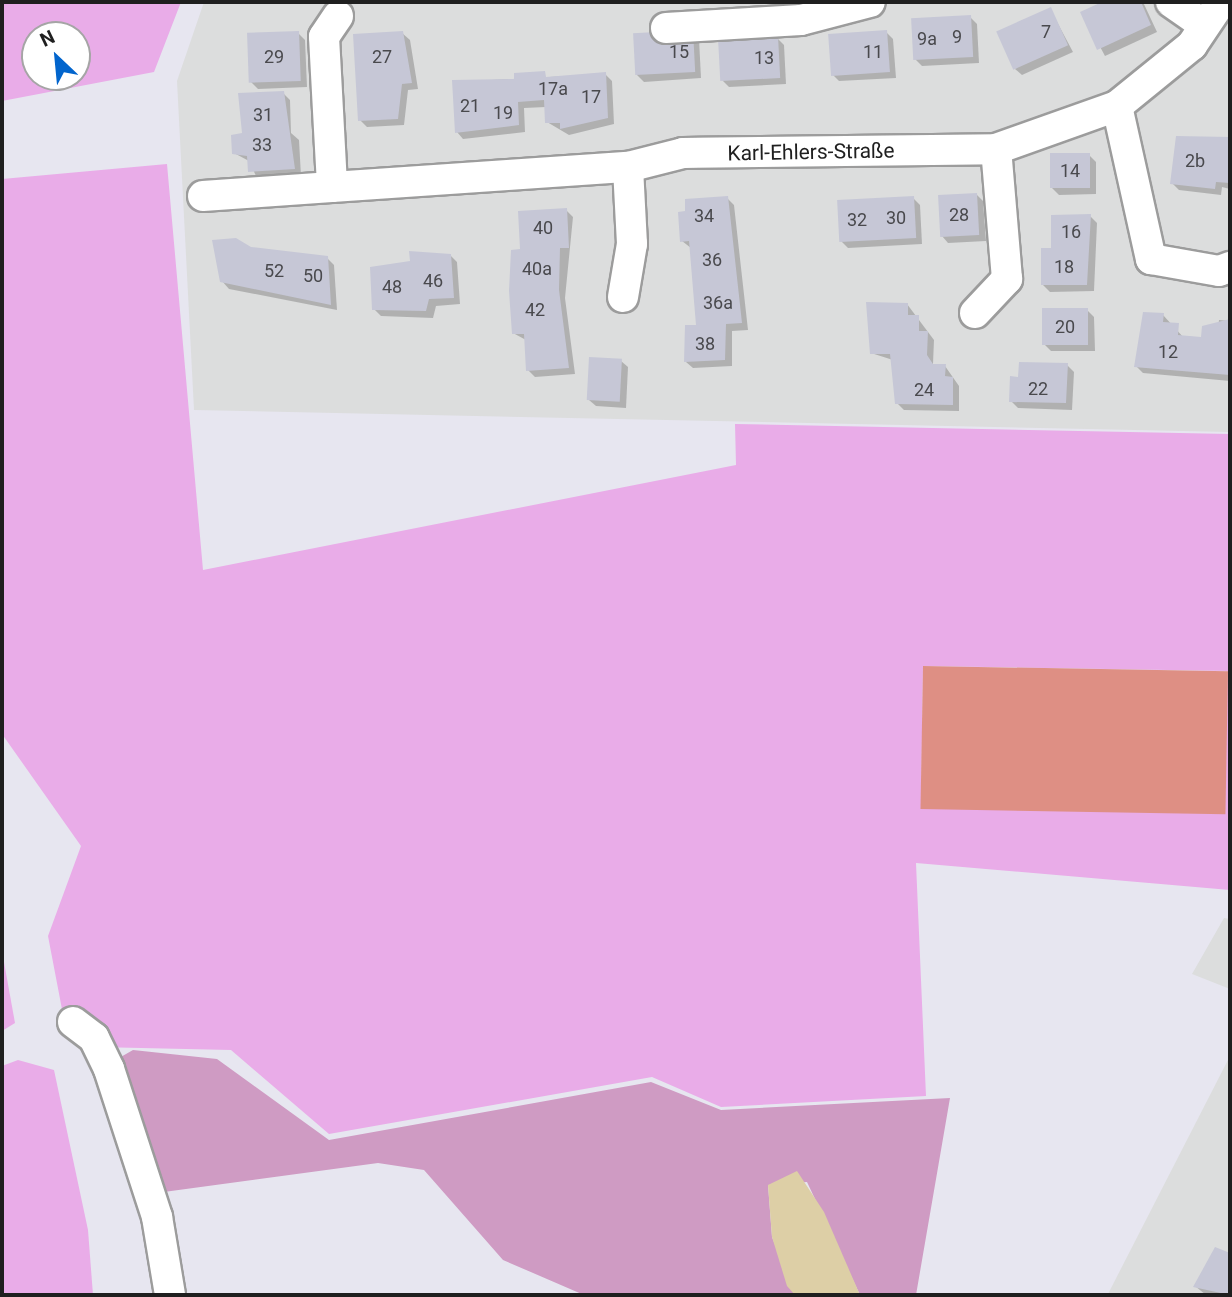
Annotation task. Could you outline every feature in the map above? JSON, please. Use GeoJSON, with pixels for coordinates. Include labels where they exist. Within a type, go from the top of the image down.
{"type":"FeatureCollection","features":[{"type":"Feature","properties":{"kind":"street"},"geometry":{"type":"LineString","coordinates":[[666,28],[801,19],[870,2]]}},
{"type":"Feature","properties":{"kind":"street","name":"Karl-Ehlers-Straße"},"geometry":{"type":"LineString","coordinates":[[203,196],[628,167],[683,153],[996,149],[1117,106],[1192,45],[1213,13],[1171,2]]}},
{"type":"Feature","properties":{"kind":"street"},"geometry":{"type":"LineString","coordinates":[[332,187],[324,37],[338,16]]}},
{"type":"Feature","properties":{"kind":"street"},"geometry":{"type":"LineString","coordinates":[[1117,106],[1151,259],[1220,271],[1230,267]]}},
{"type":"Feature","properties":{"kind":"street"},"geometry":{"type":"LineString","coordinates":[[975,313],[1007,279],[996,149]]}},
{"type":"Feature","properties":{"kind":"street"},"geometry":{"type":"LineString","coordinates":[[623,297],[632,244],[628,167]]}},
{"type":"Feature","properties":{"kind":"street"},"geometry":{"type":"LineString","coordinates":[[73,1022],[94,1038],[109,1069],[157,1217],[170,1295]]}},
{"type":"Feature","properties":{"kind":"shaded area"},"geometry":{"type":"Polygon","coordinates":[[[2,2],[181,2],[154,72],[91,84],[91,21],[21,21],[21,91],[54,91],[2,101],[2,2]]]}},
{"type":"Feature","properties":{"kind":"shaded area"},"geometry":{"type":"Polygon","coordinates":[[[204,2],[1230,2],[1230,432],[194,410],[177,81],[204,2]]]}},
{"type":"Feature","properties":{"kind":"shaded area"},"geometry":{"type":"Polygon","coordinates":[[[167,164],[203,570],[736,465],[735,424],[1230,434],[1230,890],[916,863],[926,1096],[721,1107],[652,1077],[329,1134],[231,1050],[96,1047],[65,1025],[48,936],[81,846],[2,734],[2,179],[167,164]],[[923,666],[921,809],[1228,671],[923,666]]]}},
{"type":"Feature","properties":{"kind":"shaded area"},"geometry":{"type":"Polygon","coordinates":[[[923,666],[1228,671],[1225,814],[921,809],[923,666]]]}},
{"type":"Feature","properties":{"kind":"shaded area"},"geometry":{"type":"Polygon","coordinates":[[[1224,918],[1230,919],[1230,989],[1192,974],[1224,918]]]}},
{"type":"Feature","properties":{"kind":"shaded area"},"geometry":{"type":"Polygon","coordinates":[[[2,951],[15,1023],[2,1031],[2,951]]]}},
{"type":"Feature","properties":{"kind":"shaded area"},"geometry":{"type":"Polygon","coordinates":[[[133,1050],[217,1059],[329,1140],[651,1082],[721,1110],[950,1098],[916,1295],[860,1295],[807,1182],[768,1185],[772,1237],[795,1295],[584,1295],[503,1260],[424,1170],[378,1163],[149,1194],[112,1062],[133,1050]]]}},
{"type":"Feature","properties":{"kind":"shaded area"},"geometry":{"type":"Polygon","coordinates":[[[1230,1056],[1230,1295],[1107,1295],[1108,1294],[1230,1056]]]}},
{"type":"Feature","properties":{"kind":"shaded area"},"geometry":{"type":"Polygon","coordinates":[[[18,1060],[54,1070],[88,1230],[93,1295],[2,1295],[2,1066],[18,1060]]]}},
{"type":"Feature","properties":{"kind":"shaded area"},"geometry":{"type":"Polygon","coordinates":[[[797,1171],[824,1212],[860,1295],[795,1295],[787,1286],[772,1237],[768,1185],[797,1171]]]}},
{"type":"Feature","properties":{"kind":"building"},"geometry":{"type":"Polygon","coordinates":[[[1102,2],[1141,2],[1151,25],[1097,50],[1080,12],[1102,2]]]}},
{"type":"Feature","properties":{"kind":"building"},"geometry":{"type":"Polygon","coordinates":[[[1051,7],[1068,45],[1013,70],[996,31],[1051,7]]]}},
{"type":"Feature","properties":{"kind":"building"},"geometry":{"type":"Polygon","coordinates":[[[971,15],[973,57],[913,60],[911,18],[971,15]]]}},
{"type":"Feature","properties":{"kind":"building"},"geometry":{"type":"Polygon","coordinates":[[[693,30],[695,72],[635,75],[633,33],[693,30]]]}},
{"type":"Feature","properties":{"kind":"building"},"geometry":{"type":"Polygon","coordinates":[[[887,30],[890,72],[831,76],[828,34],[887,30]]]}},
{"type":"Feature","properties":{"kind":"building"},"geometry":{"type":"Polygon","coordinates":[[[299,31],[301,81],[249,83],[247,33],[299,31]]]}},
{"type":"Feature","properties":{"kind":"building"},"geometry":{"type":"Polygon","coordinates":[[[403,31],[412,83],[402,84],[398,119],[358,121],[353,34],[403,31]]]}},
{"type":"Feature","properties":{"kind":"building"},"geometry":{"type":"Polygon","coordinates":[[[778,36],[780,78],[720,81],[718,39],[778,36]]]}},
{"type":"Feature","properties":{"kind":"building"},"geometry":{"type":"Polygon","coordinates":[[[545,71],[546,77],[606,72],[608,118],[560,129],[560,123],[545,123],[544,100],[518,102],[519,125],[455,133],[452,80],[514,79],[514,73],[545,71]]]}},
{"type":"Feature","properties":{"kind":"building"},"geometry":{"type":"Polygon","coordinates":[[[284,91],[295,169],[248,172],[247,156],[232,154],[231,135],[242,133],[238,93],[284,91]]]}},
{"type":"Feature","properties":{"kind":"building"},"geometry":{"type":"Polygon","coordinates":[[[1176,136],[1230,137],[1230,183],[1216,182],[1215,189],[1170,184],[1176,136]]]}},
{"type":"Feature","properties":{"kind":"building"},"geometry":{"type":"Polygon","coordinates":[[[1050,153],[1090,153],[1090,188],[1050,188],[1050,153]]]}},
{"type":"Feature","properties":{"kind":"building"},"geometry":{"type":"Polygon","coordinates":[[[977,193],[979,235],[940,237],[938,195],[977,193]]]}},
{"type":"Feature","properties":{"kind":"building"},"geometry":{"type":"Polygon","coordinates":[[[728,196],[742,323],[726,324],[725,360],[684,362],[685,325],[696,325],[689,241],[680,242],[678,212],[685,211],[685,199],[728,196]]]}},
{"type":"Feature","properties":{"kind":"building"},"geometry":{"type":"Polygon","coordinates":[[[914,196],[916,238],[839,242],[837,200],[914,196]]]}},
{"type":"Feature","properties":{"kind":"building"},"geometry":{"type":"Polygon","coordinates":[[[567,208],[569,248],[560,248],[559,290],[569,368],[526,371],[524,334],[512,334],[509,291],[511,250],[520,249],[518,211],[567,208]]]}},
{"type":"Feature","properties":{"kind":"building"},"geometry":{"type":"Polygon","coordinates":[[[1091,214],[1087,285],[1041,285],[1041,248],[1051,248],[1051,215],[1091,214]]]}},
{"type":"Feature","properties":{"kind":"building"},"geometry":{"type":"Polygon","coordinates":[[[236,238],[251,247],[328,256],[331,305],[220,282],[212,240],[236,238]]]}},
{"type":"Feature","properties":{"kind":"building"},"geometry":{"type":"Polygon","coordinates":[[[409,251],[451,254],[454,298],[429,299],[426,311],[372,310],[370,267],[410,261],[409,251]]]}},
{"type":"Feature","properties":{"kind":"building"},"geometry":{"type":"Polygon","coordinates":[[[866,302],[908,303],[908,315],[919,315],[919,331],[928,331],[927,355],[933,364],[946,364],[945,376],[953,377],[953,405],[895,404],[890,354],[870,354],[866,302]]]}},
{"type":"Feature","properties":{"kind":"building"},"geometry":{"type":"Polygon","coordinates":[[[1042,308],[1088,308],[1088,345],[1042,345],[1042,308]]]}},
{"type":"Feature","properties":{"kind":"building"},"geometry":{"type":"Polygon","coordinates":[[[1143,312],[1164,313],[1163,322],[1179,323],[1178,335],[1201,337],[1202,326],[1230,319],[1230,375],[1134,367],[1143,312]]]}},
{"type":"Feature","properties":{"kind":"building"},"geometry":{"type":"Polygon","coordinates":[[[589,357],[622,359],[620,402],[587,400],[589,357]]]}},
{"type":"Feature","properties":{"kind":"building"},"geometry":{"type":"Polygon","coordinates":[[[1019,362],[1068,363],[1066,403],[1009,402],[1010,376],[1018,377],[1019,362]]]}},
{"type":"Feature","properties":{"kind":"building"},"geometry":{"type":"Polygon","coordinates":[[[1215,1247],[1230,1253],[1230,1295],[1193,1287],[1215,1247]]]}}]}
